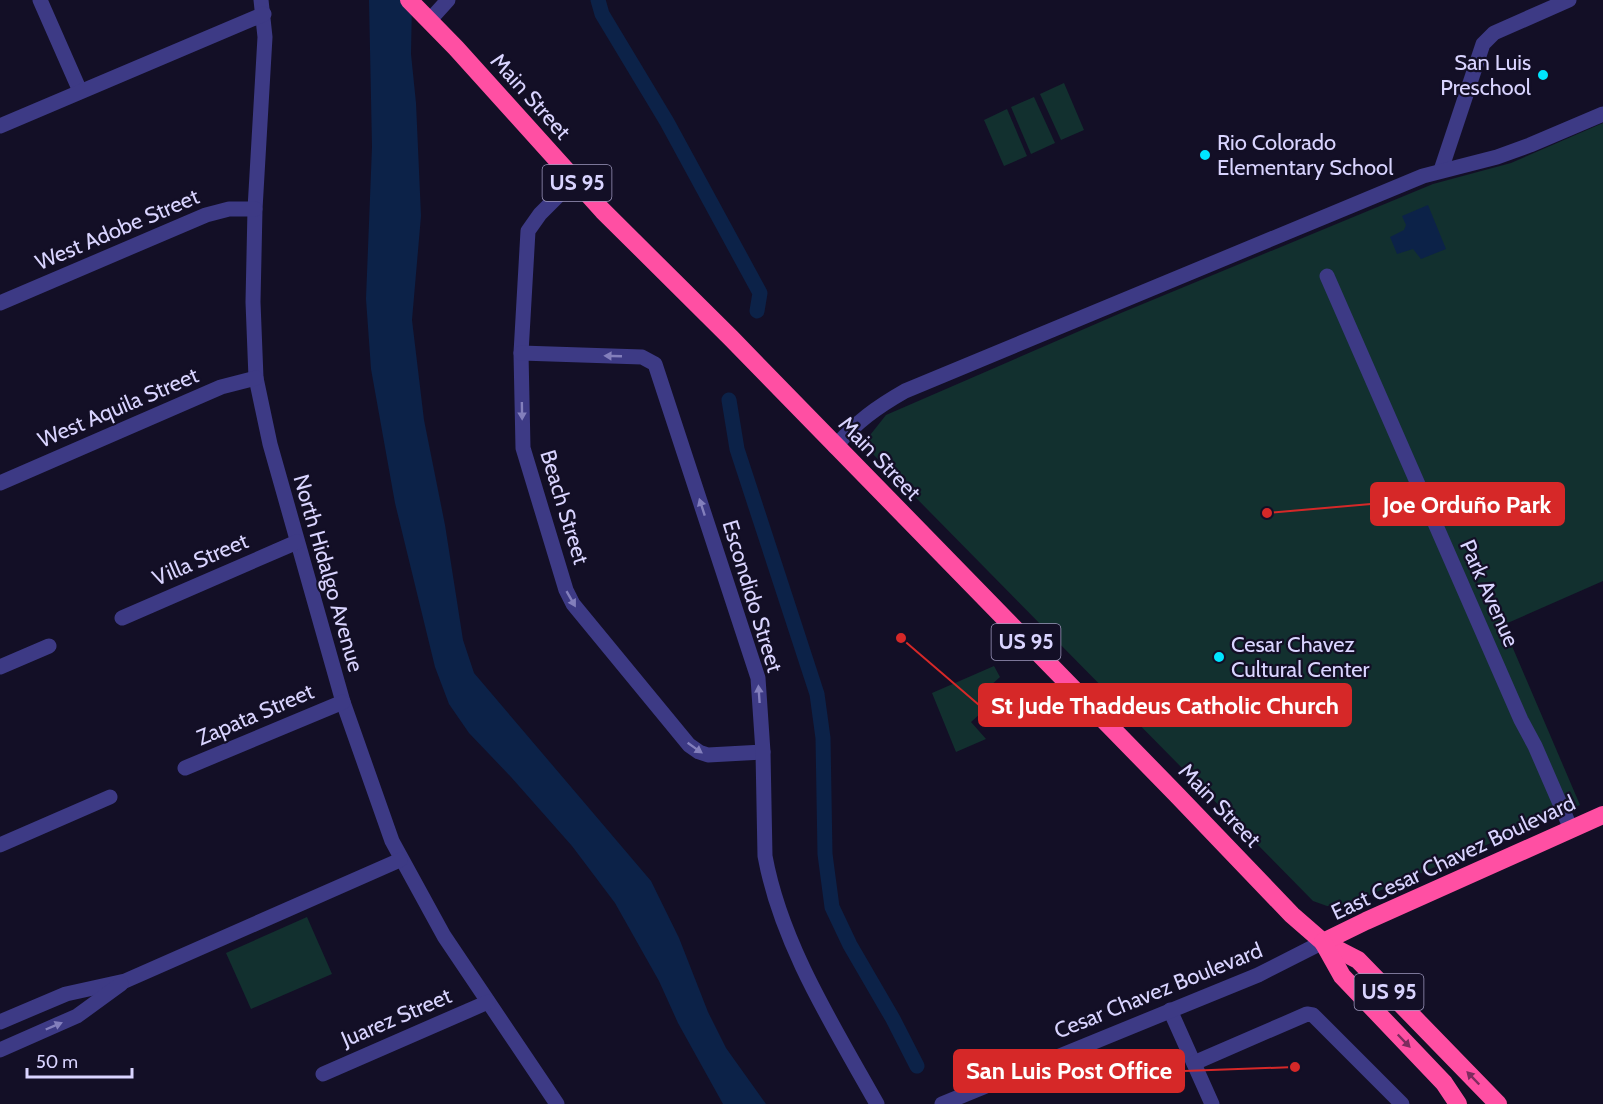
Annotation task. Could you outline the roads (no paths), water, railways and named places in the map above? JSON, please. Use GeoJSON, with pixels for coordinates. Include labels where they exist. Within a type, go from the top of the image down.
{"type":"FeatureCollection","features":[{"type":"Feature","properties":{"kind":"highway","name":"Main Street"},"geometry":{"type":"LineString","coordinates":[[409,0],[574,180],[1292,915],[1323,942],[1358,960],[1498,1104]]}},
{"type":"Feature","properties":{"kind":"highway","name":"East Cesar Chavez Boulevard"},"geometry":{"type":"LineString","coordinates":[[1323,942],[1603,815]]}},
{"type":"Feature","properties":{"kind":"highway","name":"Main Street"},"geometry":{"type":"LineString","coordinates":[[1323,942],[1345,979],[1444,1083],[1458,1104]]}},
{"type":"Feature","properties":{"kind":"street"},"geometry":{"type":"LineString","coordinates":[[40,0],[80,92]]}},
{"type":"Feature","properties":{"kind":"street"},"geometry":{"type":"LineString","coordinates":[[429,21],[448,0]]}},
{"type":"Feature","properties":{"kind":"street"},"geometry":{"type":"LineString","coordinates":[[1441,170],[1483,44],[1494,33],[1569,0]]}},
{"type":"Feature","properties":{"kind":"street"},"geometry":{"type":"LineString","coordinates":[[0,126],[80,92],[262,7]]}},
{"type":"Feature","properties":{"kind":"street","name":"North Hidalgo Avenue"},"geometry":{"type":"LineString","coordinates":[[262,7],[265,37],[255,209],[253,302],[256,378],[270,444],[343,702],[374,796],[400,860],[444,936],[557,1104]]}},
{"type":"Feature","properties":{"kind":"street"},"geometry":{"type":"LineString","coordinates":[[835,447],[850,429],[872,410],[905,391],[1401,184],[1441,170],[1508,153],[1603,114]]}},
{"type":"Feature","properties":{"kind":"street","name":"Beach Street"},"geometry":{"type":"LineString","coordinates":[[574,180],[540,214],[528,231],[521,353],[523,448],[566,590],[573,604],[689,745],[708,755],[763,752]]}},
{"type":"Feature","properties":{"kind":"street","name":"West Adobe Street"},"geometry":{"type":"LineString","coordinates":[[0,303],[206,215],[229,208],[255,209]]}},
{"type":"Feature","properties":{"kind":"street","name":"Park Avenue"},"geometry":{"type":"LineString","coordinates":[[1327,276],[1511,699],[1535,746],[1571,829]]}},
{"type":"Feature","properties":{"kind":"street","name":"Escondido Street"},"geometry":{"type":"LineString","coordinates":[[521,353],[642,357],[655,364],[758,678],[763,752],[765,856],[768,873],[796,954],[877,1104]]}},
{"type":"Feature","properties":{"kind":"street","name":"West Aquila Street"},"geometry":{"type":"LineString","coordinates":[[0,483],[221,387],[256,378]]}},
{"type":"Feature","properties":{"kind":"street","name":"Villa Street"},"geometry":{"type":"LineString","coordinates":[[122,618],[297,542]]}},
{"type":"Feature","properties":{"kind":"street"},"geometry":{"type":"LineString","coordinates":[[0,667],[49,646]]}},
{"type":"Feature","properties":{"kind":"street","name":"Zapata Street"},"geometry":{"type":"LineString","coordinates":[[185,768],[343,702]]}},
{"type":"Feature","properties":{"kind":"street"},"geometry":{"type":"LineString","coordinates":[[0,845],[110,797]]}},
{"type":"Feature","properties":{"kind":"street"},"geometry":{"type":"LineString","coordinates":[[0,1022],[66,994],[125,981],[400,860]]}},
{"type":"Feature","properties":{"kind":"street","name":"Cesar Chavez Boulevard"},"geometry":{"type":"LineString","coordinates":[[942,1104],[1258,975],[1323,942]]}},
{"type":"Feature","properties":{"kind":"street"},"geometry":{"type":"LineString","coordinates":[[0,1050],[77,1016],[125,981]]}},
{"type":"Feature","properties":{"kind":"street","name":"Juarez Street"},"geometry":{"type":"LineString","coordinates":[[323,1074],[488,1002]]}},
{"type":"Feature","properties":{"kind":"street"},"geometry":{"type":"LineString","coordinates":[[1170,1010],[1212,1104]]}},
{"type":"Feature","properties":{"kind":"street"},"geometry":{"type":"LineString","coordinates":[[1194,1063],[1307,1014],[1313,1015],[1402,1104]]}},
{"type":"Feature","properties":{"kind":"water"},"geometry":{"type":"Polygon","coordinates":[[[369,0],[412,0],[411,54],[416,103],[421,216],[412,320],[424,420],[445,525],[463,640],[474,673],[651,881],[679,938],[708,1012],[726,1048],[766,1104],[723,1104],[678,1023],[659,981],[615,903],[572,846],[469,733],[449,704],[435,667],[395,503],[371,369],[366,299],[372,147],[369,0]]]}},
{"type":"Feature","properties":{"kind":"water"},"geometry":{"type":"Polygon","coordinates":[[[1428,205],[1446,249],[1421,259],[1413,249],[1397,254],[1390,237],[1404,230],[1406,225],[1402,216],[1428,205]]]}},
{"type":"Feature","properties":{"kind":"waterway"},"geometry":{"type":"LineString","coordinates":[[598,0],[602,14],[667,122],[760,293],[757,311]]}},
{"type":"Feature","properties":{"kind":"waterway"},"geometry":{"type":"LineString","coordinates":[[729,400],[737,449],[817,694],[823,738],[825,854],[832,907],[850,945],[917,1066]]}},
{"type":"Feature","properties":{"kind":"place","name":"San Luis Preschool"},"geometry":{"type":"Point","coordinates":[1543,75]}},
{"type":"Feature","properties":{"kind":"place","name":"Rio Colorado Elementary School"},"geometry":{"type":"Point","coordinates":[1205,155]}},
{"type":"Feature","properties":{"kind":"place","name":"Joe Orduño Park"},"geometry":{"type":"Point","coordinates":[1267,513]}},
{"type":"Feature","properties":{"kind":"place","name":"St Jude Thaddeus Catholic Church"},"geometry":{"type":"Point","coordinates":[901,638]}},
{"type":"Feature","properties":{"kind":"place","name":"Cesar Chavez Cultural Center"},"geometry":{"type":"Point","coordinates":[1219,657]}},
{"type":"Feature","properties":{"kind":"place","name":"San Luis Post Office"},"geometry":{"type":"Point","coordinates":[1295,1067]}}]}
